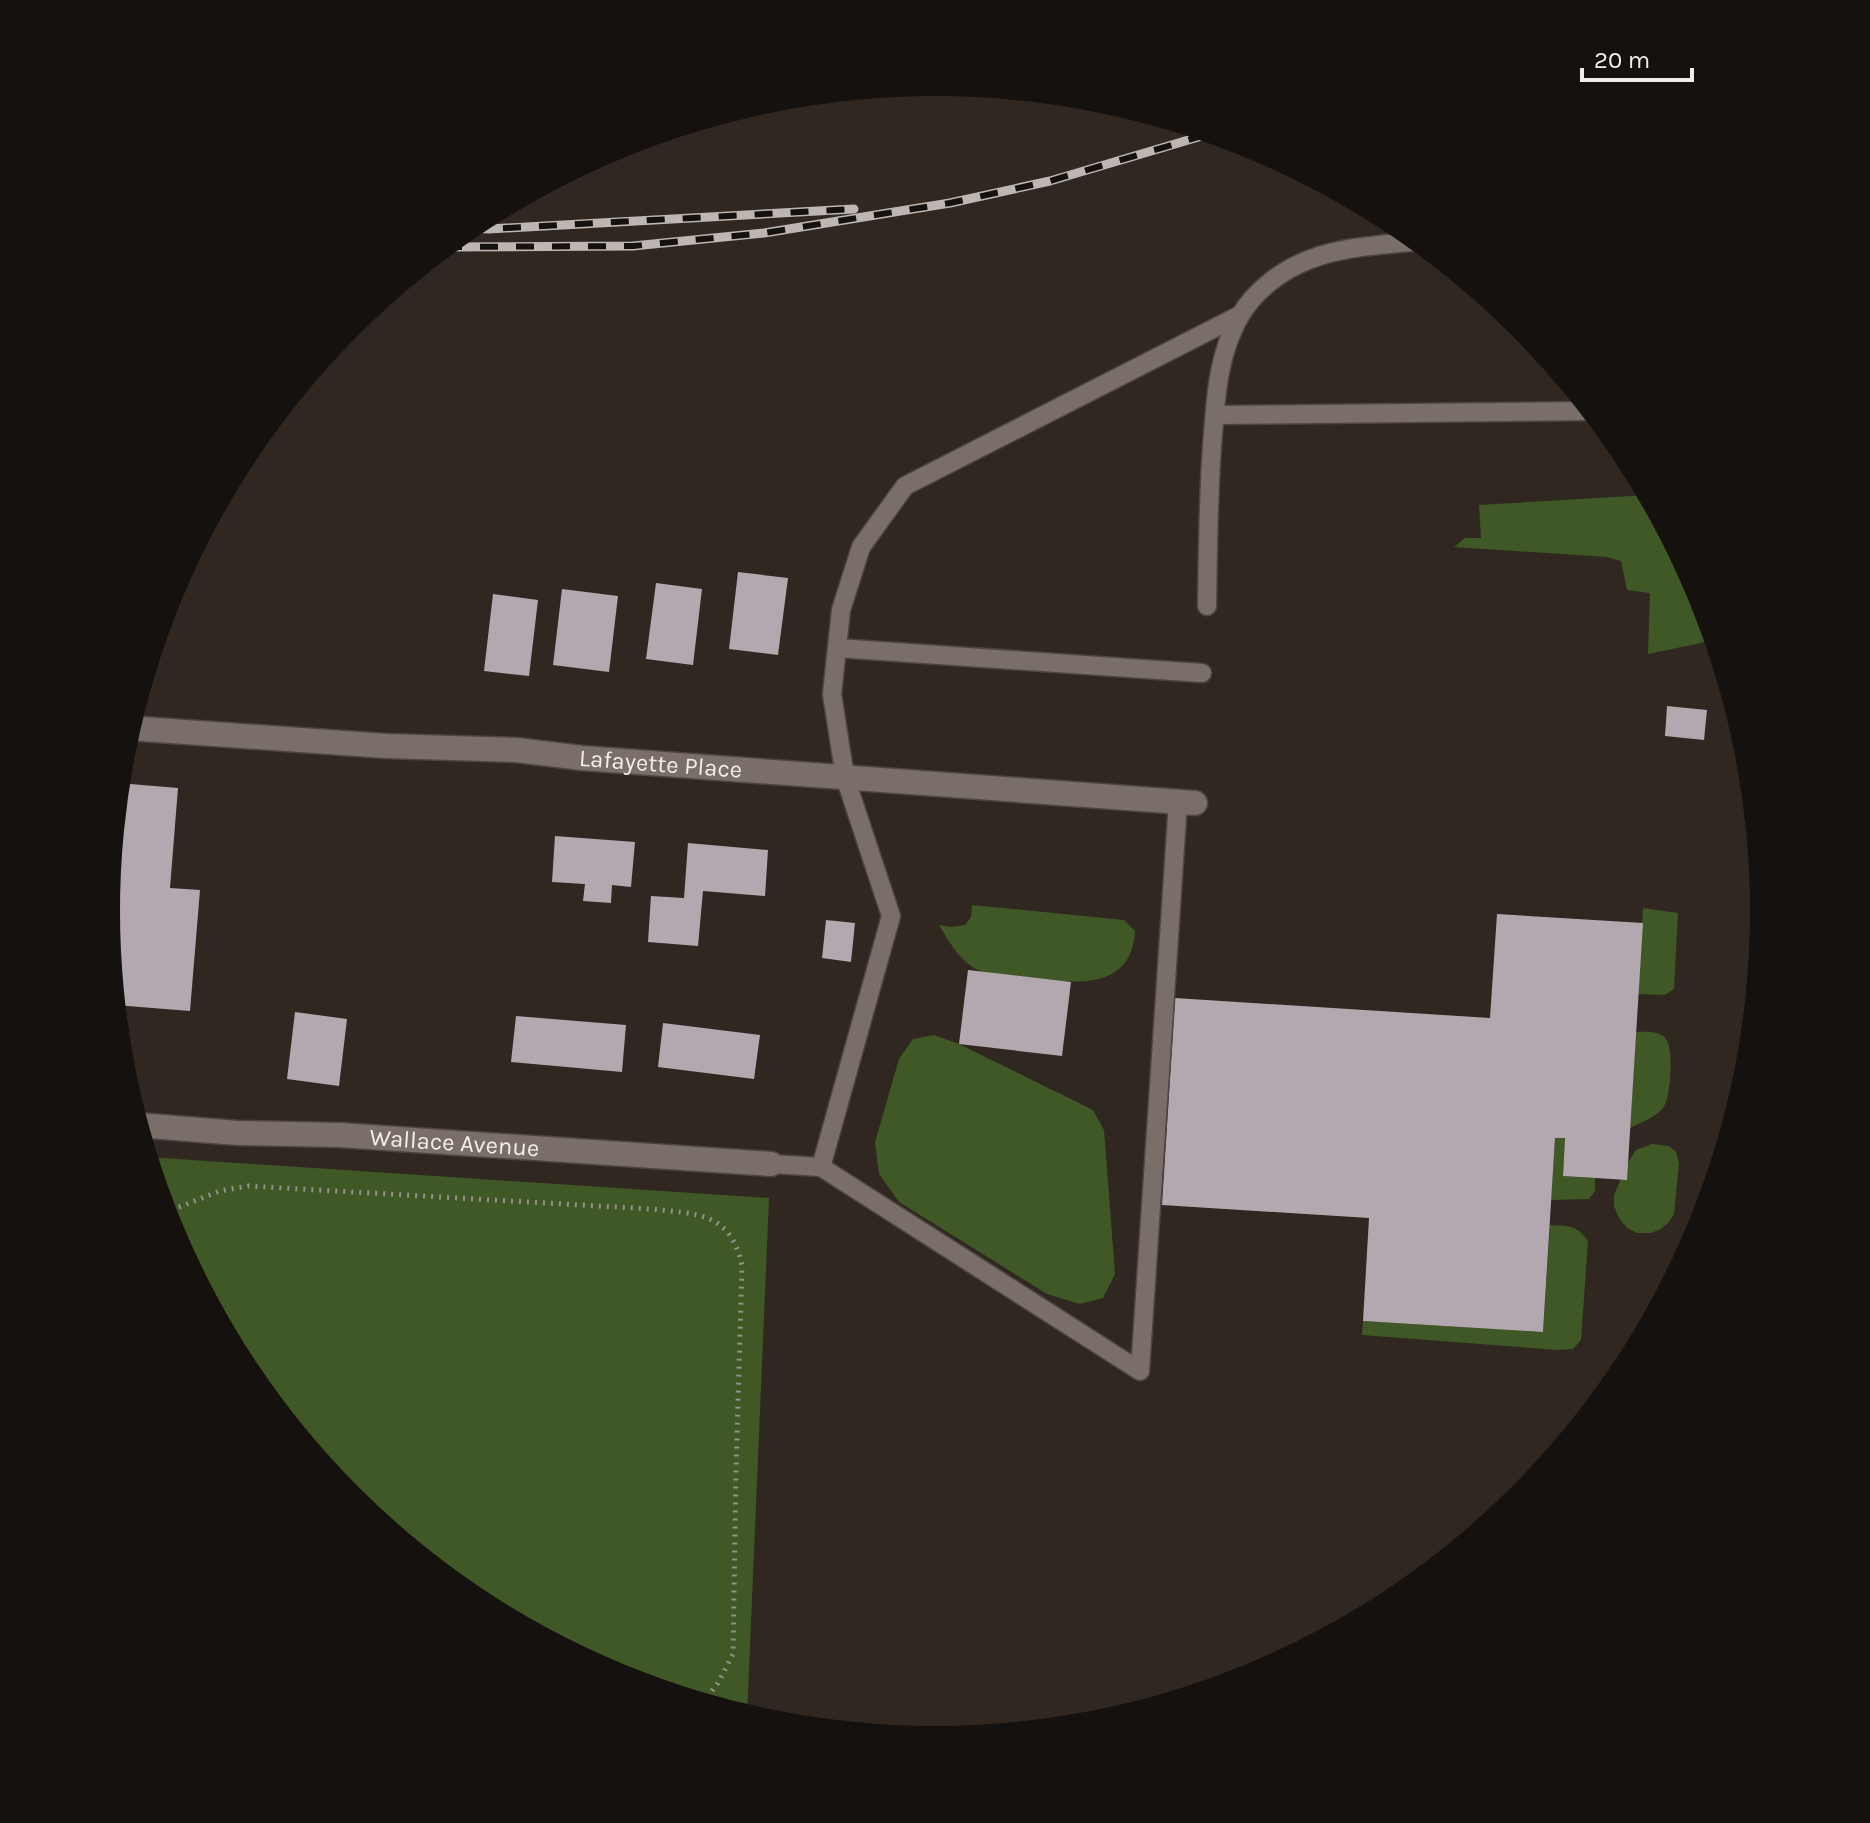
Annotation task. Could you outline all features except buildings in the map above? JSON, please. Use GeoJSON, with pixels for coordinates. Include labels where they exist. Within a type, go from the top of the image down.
{"type":"FeatureCollection","features":[{"type":"Feature","properties":{"kind":"street","name":"Lafayette Place"},"geometry":{"type":"LineString","coordinates":[[140,729],[386,746],[516,750],[582,758],[1186,802]]}},
{"type":"Feature","properties":{"kind":"street","name":"Wallace Avenue"},"geometry":{"type":"LineString","coordinates":[[148,1126],[238,1133],[340,1135],[771,1164]]}},
{"type":"Feature","properties":{"kind":"lane"},"geometry":{"type":"LineString","coordinates":[[1207,606],[1210,471],[1218,374],[1240,315],[1258,293],[1280,274],[1311,259],[1354,248],[1401,243]]}},
{"type":"Feature","properties":{"kind":"lane"},"geometry":{"type":"LineString","coordinates":[[821,1167],[891,916],[845,777],[832,694],[841,610],[861,547],[905,486],[1240,315]]}},
{"type":"Feature","properties":{"kind":"lane"},"geometry":{"type":"LineString","coordinates":[[1215,415],[1579,411]]}},
{"type":"Feature","properties":{"kind":"lane"},"geometry":{"type":"LineString","coordinates":[[837,648],[1202,673]]}},
{"type":"Feature","properties":{"kind":"lane"},"geometry":{"type":"LineString","coordinates":[[771,1164],[821,1167],[1140,1371],[1186,802]]}},
{"type":"Feature","properties":{"kind":"path"},"geometry":{"type":"LineString","coordinates":[[176,1208],[220,1191],[248,1186],[692,1213],[717,1223],[731,1235],[742,1266],[735,1632],[733,1654],[709,1695]]}},
{"type":"Feature","properties":{"kind":"green space"},"geometry":{"type":"Polygon","coordinates":[[[1636,496],[1666,551],[1704,642],[1648,654],[1650,593],[1627,590],[1621,561],[1607,557],[1454,547],[1465,538],[1481,538],[1479,505],[1636,496]]]}},
{"type":"Feature","properties":{"kind":"green space"},"geometry":{"type":"Polygon","coordinates":[[[972,905],[1124,920],[1135,931],[1131,951],[1123,965],[1112,974],[1097,979],[1064,981],[985,973],[961,957],[939,925],[965,925],[971,917],[972,905]]]}},
{"type":"Feature","properties":{"kind":"green space"},"geometry":{"type":"Polygon","coordinates":[[[1643,908],[1678,913],[1674,989],[1665,995],[1638,994],[1643,908]]]}},
{"type":"Feature","properties":{"kind":"green space"},"geometry":{"type":"Polygon","coordinates":[[[1636,1032],[1656,1033],[1666,1039],[1670,1052],[1670,1074],[1663,1108],[1630,1128],[1636,1032]]]}},
{"type":"Feature","properties":{"kind":"green space"},"geometry":{"type":"Polygon","coordinates":[[[934,1035],[959,1044],[1093,1110],[1104,1130],[1115,1274],[1103,1298],[1080,1304],[1047,1294],[899,1202],[879,1174],[875,1142],[899,1059],[913,1039],[934,1035]]]}},
{"type":"Feature","properties":{"kind":"green space"},"geometry":{"type":"Polygon","coordinates":[[[1555,1138],[1565,1138],[1563,1176],[1595,1178],[1595,1191],[1589,1199],[1551,1200],[1555,1138]]]}},
{"type":"Feature","properties":{"kind":"green space"},"geometry":{"type":"Polygon","coordinates":[[[1652,1144],[1669,1146],[1676,1152],[1679,1163],[1674,1214],[1661,1229],[1637,1233],[1627,1228],[1619,1218],[1614,1195],[1636,1150],[1652,1144]]]}},
{"type":"Feature","properties":{"kind":"green space"},"geometry":{"type":"Polygon","coordinates":[[[158,1158],[769,1198],[748,1704],[673,1684],[574,1643],[482,1590],[397,1525],[322,1449],[257,1365],[204,1272],[182,1224],[158,1158]]]}},
{"type":"Feature","properties":{"kind":"green space"},"geometry":{"type":"Polygon","coordinates":[[[1550,1225],[1575,1229],[1588,1241],[1581,1340],[1573,1349],[1362,1335],[1363,1321],[1543,1332],[1550,1225]]]}},
{"type":"Feature","properties":{"kind":"railway"},"geometry":{"type":"LineString","coordinates":[[463,247],[633,246],[764,233],[950,203],[1050,181],[1194,138]]}},
{"type":"Feature","properties":{"kind":"railway"},"geometry":{"type":"LineString","coordinates":[[488,229],[854,209]]}}]}
